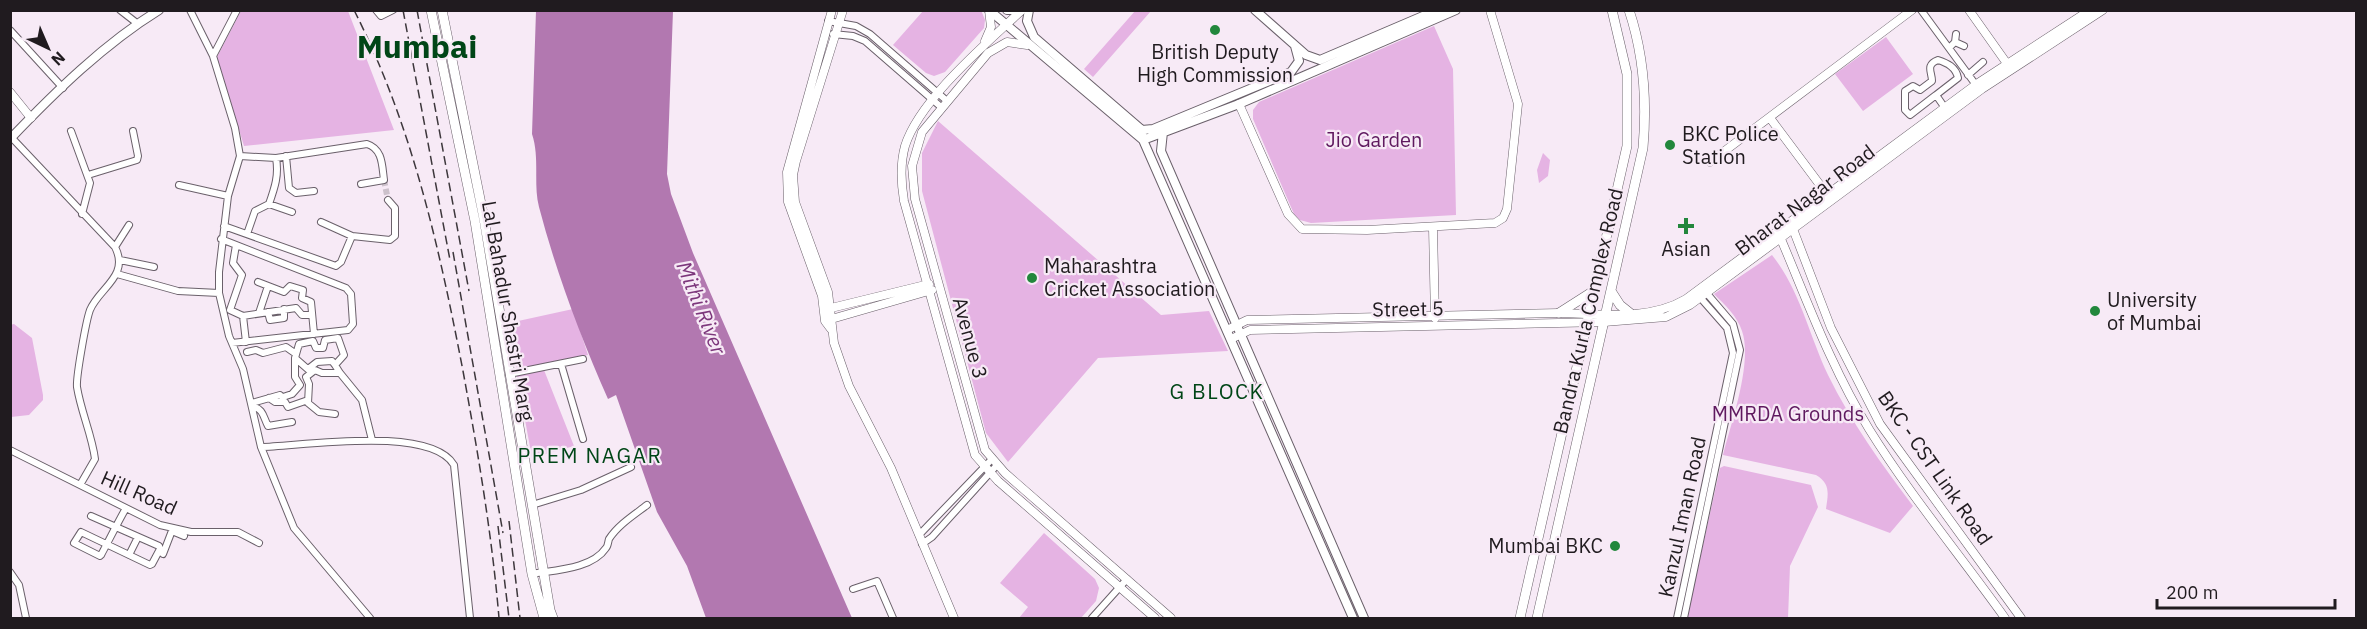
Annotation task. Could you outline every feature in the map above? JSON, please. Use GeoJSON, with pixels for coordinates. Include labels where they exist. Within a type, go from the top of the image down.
{"type":"FeatureCollection","features":[{"type":"Feature","properties":{"kind":"main road"},"geometry":{"type":"LineString","coordinates":[[11,139],[63,88],[138,24],[159,10]]}},
{"type":"Feature","properties":{"kind":"main road","name":"Lal Bahadur Shastri Marg"},"geometry":{"type":"LineString","coordinates":[[431,10],[445,86],[479,220]]}},
{"type":"Feature","properties":{"kind":"main road","name":"Lal Bahadur Shastri Marg"},"geometry":{"type":"LineString","coordinates":[[442,10],[512,416],[532,574],[547,615]]}},
{"type":"Feature","properties":{"kind":"main road"},"geometry":{"type":"LineString","coordinates":[[989,10],[1143,140]]}},
{"type":"Feature","properties":{"kind":"main road"},"geometry":{"type":"LineString","coordinates":[[1007,10],[1017,10]]}},
{"type":"Feature","properties":{"kind":"main road"},"geometry":{"type":"LineString","coordinates":[[1029,10],[1027,21],[1034,38],[1142,129],[1143,140],[1353,618]]}},
{"type":"Feature","properties":{"kind":"main road"},"geometry":{"type":"LineString","coordinates":[[1255,10],[1295,46],[1312,59],[1320,60],[1437,10]]}},
{"type":"Feature","properties":{"kind":"main road"},"geometry":{"type":"LineString","coordinates":[[1143,140],[1239,104],[1456,10]]}},
{"type":"Feature","properties":{"kind":"main road","name":"Bandra Kurla Complex Road"},"geometry":{"type":"LineString","coordinates":[[1520,618],[1623,170],[1629,129],[1627,74],[1612,10]]}},
{"type":"Feature","properties":{"kind":"main road","name":"Bandra Kurla Complex Road"},"geometry":{"type":"LineString","coordinates":[[1537,618],[1638,173],[1647,111],[1638,44],[1629,10]]}},
{"type":"Feature","properties":{"kind":"main road"},"geometry":{"type":"LineString","coordinates":[[1142,129],[1162,125],[1291,72],[1299,61],[1295,46]]}},
{"type":"Feature","properties":{"kind":"main road"},"geometry":{"type":"LineString","coordinates":[[445,86],[453,73]]}},
{"type":"Feature","properties":{"kind":"main road"},"geometry":{"type":"LineString","coordinates":[[1163,132],[1161,151],[1364,618]]}},
{"type":"Feature","properties":{"kind":"main road"},"geometry":{"type":"LineString","coordinates":[[1559,313],[1595,289]]}},
{"type":"Feature","properties":{"kind":"main road"},"geometry":{"type":"LineString","coordinates":[[1611,291],[1630,313]]}},
{"type":"Feature","properties":{"kind":"main road","name":"Lal Bahadur Shastri Marg"},"geometry":{"type":"LineString","coordinates":[[502,354],[509,374],[512,416],[532,506],[543,572],[547,615]]}},
{"type":"Feature","properties":{"kind":"street"},"geometry":{"type":"LineString","coordinates":[[120,10],[138,24]]}},
{"type":"Feature","properties":{"kind":"street"},"geometry":{"type":"LineString","coordinates":[[190,10],[213,56],[235,128],[240,156],[228,196],[221,239],[219,293],[252,404],[261,447],[294,528],[370,618]]}},
{"type":"Feature","properties":{"kind":"street"},"geometry":{"type":"LineString","coordinates":[[213,56],[237,10]]}},
{"type":"Feature","properties":{"kind":"street"},"geometry":{"type":"LineString","coordinates":[[376,10],[381,16],[393,10]]}},
{"type":"Feature","properties":{"kind":"street"},"geometry":{"type":"LineString","coordinates":[[827,309],[788,202],[786,172],[832,10]]}},
{"type":"Feature","properties":{"kind":"street"},"geometry":{"type":"LineString","coordinates":[[843,10],[793,175],[795,202],[849,386],[891,468],[954,618]]}},
{"type":"Feature","properties":{"kind":"street"},"geometry":{"type":"LineString","coordinates":[[983,45],[991,27],[989,10]]}},
{"type":"Feature","properties":{"kind":"street","name":"Avenue 3"},"geometry":{"type":"LineString","coordinates":[[1022,10],[983,45],[935,97],[913,127],[905,147],[902,185],[907,210],[970,441],[987,470],[1155,618]]}},
{"type":"Feature","properties":{"kind":"street"},"geometry":{"type":"LineString","coordinates":[[1239,104],[1288,214],[1296,226],[1310,232],[1433,228],[1495,223],[1507,209],[1518,104],[1491,10]]}},
{"type":"Feature","properties":{"kind":"street"},"geometry":{"type":"LineString","coordinates":[[1710,162],[1912,10]]}},
{"type":"Feature","properties":{"kind":"street"},"geometry":{"type":"LineString","coordinates":[[1921,10],[1976,85]]}},
{"type":"Feature","properties":{"kind":"street"},"geometry":{"type":"LineString","coordinates":[[1969,10],[2009,67],[2081,17],[2097,11]]}},
{"type":"Feature","properties":{"kind":"street"},"geometry":{"type":"LineString","coordinates":[[828,21],[856,26],[870,34],[935,97]]}},
{"type":"Feature","properties":{"kind":"street"},"geometry":{"type":"LineString","coordinates":[[10,30],[63,88]]}},
{"type":"Feature","properties":{"kind":"street"},"geometry":{"type":"LineString","coordinates":[[824,34],[853,36],[864,41],[944,104]]}},
{"type":"Feature","properties":{"kind":"street"},"geometry":{"type":"LineString","coordinates":[[1949,48],[1955,42],[1956,34]]}},
{"type":"Feature","properties":{"kind":"street","name":"Avenue 3"},"geometry":{"type":"LineString","coordinates":[[1028,45],[1007,42],[997,46],[944,104],[922,132],[915,150],[912,184],[917,207],[980,438],[994,462],[1171,618]]}},
{"type":"Feature","properties":{"kind":"street"},"geometry":{"type":"LineString","coordinates":[[1955,42],[1964,46]]}},
{"type":"Feature","properties":{"kind":"street"},"geometry":{"type":"LineString","coordinates":[[1938,60],[1947,62],[1958,78],[1934,97],[1910,115],[1905,111],[1905,91],[1913,86],[1920,90],[1932,81],[1929,70],[1931,64],[1938,60]]}},
{"type":"Feature","properties":{"kind":"street"},"geometry":{"type":"LineString","coordinates":[[1968,75],[1983,62]]}},
{"type":"Feature","properties":{"kind":"street","name":"Bharat Nagar Road"},"geometry":{"type":"LineString","coordinates":[[1605,318],[1664,310],[1701,292],[1780,239],[1830,197],[1976,85],[2009,67]]}},
{"type":"Feature","properties":{"kind":"street","name":"Bharat Nagar Road"},"geometry":{"type":"LineString","coordinates":[[1605,318],[1666,317],[2009,67]]}},
{"type":"Feature","properties":{"kind":"street"},"geometry":{"type":"LineString","coordinates":[[10,92],[31,118]]}},
{"type":"Feature","properties":{"kind":"street"},"geometry":{"type":"LineString","coordinates":[[1934,97],[1943,110]]}},
{"type":"Feature","properties":{"kind":"street"},"geometry":{"type":"LineString","coordinates":[[1770,118],[1830,197]]}},
{"type":"Feature","properties":{"kind":"street"},"geometry":{"type":"LineString","coordinates":[[71,131],[88,175],[88,190],[82,214]]}},
{"type":"Feature","properties":{"kind":"street"},"geometry":{"type":"LineString","coordinates":[[88,175],[136,160],[138,156],[133,131]]}},
{"type":"Feature","properties":{"kind":"street"},"geometry":{"type":"LineString","coordinates":[[11,139],[115,247],[120,260],[117,274],[95,300],[88,317],[76,384],[95,459],[80,485]]}},
{"type":"Feature","properties":{"kind":"street"},"geometry":{"type":"LineString","coordinates":[[240,156],[276,158],[367,144],[375,146],[379,153],[384,180],[361,184]]}},
{"type":"Feature","properties":{"kind":"street"},"geometry":{"type":"LineString","coordinates":[[286,156],[290,188],[296,193],[314,190]]}},
{"type":"Feature","properties":{"kind":"street"},"geometry":{"type":"LineString","coordinates":[[247,234],[255,211],[269,204],[279,173],[276,158]]}},
{"type":"Feature","properties":{"kind":"street"},"geometry":{"type":"LineString","coordinates":[[179,185],[228,196]]}},
{"type":"Feature","properties":{"kind":"street"},"geometry":{"type":"LineString","coordinates":[[321,222],[352,236],[390,240],[395,236],[395,208],[388,200]]}},
{"type":"Feature","properties":{"kind":"street"},"geometry":{"type":"LineString","coordinates":[[269,204],[292,212]]}},
{"type":"Feature","properties":{"kind":"street"},"geometry":{"type":"LineString","coordinates":[[907,210],[917,207]]}},
{"type":"Feature","properties":{"kind":"street"},"geometry":{"type":"LineString","coordinates":[[115,247],[129,225]]}},
{"type":"Feature","properties":{"kind":"street"},"geometry":{"type":"LineString","coordinates":[[224,226],[336,266],[341,262],[352,236]]}},
{"type":"Feature","properties":{"kind":"street"},"geometry":{"type":"LineString","coordinates":[[1433,228],[1435,325]]}},
{"type":"Feature","properties":{"kind":"street","name":"BKC - CST Link Road"},"geometry":{"type":"LineString","coordinates":[[1793,229],[1841,349],[1870,405],[1908,464],[2021,618]]}},
{"type":"Feature","properties":{"kind":"street"},"geometry":{"type":"LineString","coordinates":[[221,239],[349,290],[352,327],[314,334],[232,343]]}},
{"type":"Feature","properties":{"kind":"street","name":"BKC - CST Link Road"},"geometry":{"type":"LineString","coordinates":[[1780,239],[1829,354],[1859,411],[1896,472],[2005,618]]}},
{"type":"Feature","properties":{"kind":"street"},"geometry":{"type":"LineString","coordinates":[[236,245],[233,263],[242,274],[230,310],[243,316],[296,308],[302,315],[312,315]]}},
{"type":"Feature","properties":{"kind":"street"},"geometry":{"type":"LineString","coordinates":[[120,260],[154,267]]}},
{"type":"Feature","properties":{"kind":"street"},"geometry":{"type":"LineString","coordinates":[[117,274],[178,291],[219,293]]}},
{"type":"Feature","properties":{"kind":"street"},"geometry":{"type":"LineString","coordinates":[[258,282],[284,292],[290,286],[302,289],[302,298],[311,302],[314,334]]}},
{"type":"Feature","properties":{"kind":"street"},"geometry":{"type":"LineString","coordinates":[[829,320],[938,285]]}},
{"type":"Feature","properties":{"kind":"street"},"geometry":{"type":"LineString","coordinates":[[259,313],[268,286]]}},
{"type":"Feature","properties":{"kind":"street"},"geometry":{"type":"LineString","coordinates":[[827,309],[928,288]]}},
{"type":"Feature","properties":{"kind":"street","name":"Kanzul Iman Road"},"geometry":{"type":"LineString","coordinates":[[1677,618],[1733,353],[1733,344],[1727,328],[1701,292]]}},
{"type":"Feature","properties":{"kind":"street","name":"Kanzul Iman Road"},"geometry":{"type":"LineString","coordinates":[[1684,618],[1740,350],[1733,324],[1701,292]]}},
{"type":"Feature","properties":{"kind":"street","name":"Street 5"},"geometry":{"type":"LineString","coordinates":[[1227,330],[1247,320],[1559,313],[1589,317]]}},
{"type":"Feature","properties":{"kind":"street"},"geometry":{"type":"LineString","coordinates":[[243,316],[246,342]]}},
{"type":"Feature","properties":{"kind":"street"},"geometry":{"type":"LineString","coordinates":[[1589,317],[1605,318]]}},
{"type":"Feature","properties":{"kind":"street","name":"Street 5"},"geometry":{"type":"LineString","coordinates":[[1231,339],[1250,330],[1435,325],[1589,317]]}},
{"type":"Feature","properties":{"kind":"street"},"geometry":{"type":"LineString","coordinates":[[300,385],[295,377],[295,356],[300,343],[313,341],[316,348],[324,348],[325,340],[338,338],[339,348],[344,355],[335,365]]}},
{"type":"Feature","properties":{"kind":"street"},"geometry":{"type":"LineString","coordinates":[[248,352],[256,350],[263,353],[286,347],[308,373],[308,400],[313,410],[335,414]]}},
{"type":"Feature","properties":{"kind":"street"},"geometry":{"type":"LineString","coordinates":[[1829,354],[1841,349]]}},
{"type":"Feature","properties":{"kind":"street"},"geometry":{"type":"LineString","coordinates":[[509,374],[583,359]]}},
{"type":"Feature","properties":{"kind":"street"},"geometry":{"type":"LineString","coordinates":[[252,404],[269,398],[275,402],[283,399],[300,385],[317,362],[332,361],[362,400],[372,440]]}},
{"type":"Feature","properties":{"kind":"street"},"geometry":{"type":"LineString","coordinates":[[561,364],[583,439]]}},
{"type":"Feature","properties":{"kind":"street"},"geometry":{"type":"LineString","coordinates":[[308,373],[317,369],[322,373],[340,373]]}},
{"type":"Feature","properties":{"kind":"street"},"geometry":{"type":"LineString","coordinates":[[283,399],[288,407],[308,400]]}},
{"type":"Feature","properties":{"kind":"street"},"geometry":{"type":"LineString","coordinates":[[252,404],[264,414],[268,426],[292,422]]}},
{"type":"Feature","properties":{"kind":"street"},"geometry":{"type":"LineString","coordinates":[[1859,411],[1870,405]]}},
{"type":"Feature","properties":{"kind":"street"},"geometry":{"type":"LineString","coordinates":[[261,447],[372,440],[442,451],[454,465],[470,618]]}},
{"type":"Feature","properties":{"kind":"street","name":"Hill Road"},"geometry":{"type":"LineString","coordinates":[[10,450],[172,530],[238,532],[259,543]]}},
{"type":"Feature","properties":{"kind":"street"},"geometry":{"type":"LineString","coordinates":[[922,544],[932,537],[994,462]]}},
{"type":"Feature","properties":{"kind":"street"},"geometry":{"type":"LineString","coordinates":[[532,506],[581,490],[632,467]]}},
{"type":"Feature","properties":{"kind":"street"},"geometry":{"type":"LineString","coordinates":[[919,535],[987,470]]}},
{"type":"Feature","properties":{"kind":"street"},"geometry":{"type":"LineString","coordinates":[[532,574],[580,565],[589,561],[606,549],[609,540],[620,526],[647,505]]}},
{"type":"Feature","properties":{"kind":"street"},"geometry":{"type":"LineString","coordinates":[[91,516],[116,526],[159,546],[160,549],[150,565],[107,544],[81,532],[74,543],[99,556],[107,544],[116,526],[126,508]]}},
{"type":"Feature","properties":{"kind":"street"},"geometry":{"type":"LineString","coordinates":[[164,554],[172,530],[184,536]]}},
{"type":"Feature","properties":{"kind":"street"},"geometry":{"type":"LineString","coordinates":[[129,555],[138,537]]}},
{"type":"Feature","properties":{"kind":"street"},"geometry":{"type":"LineString","coordinates":[[1974,575],[1983,566]]}},
{"type":"Feature","properties":{"kind":"street"},"geometry":{"type":"LineString","coordinates":[[10,572],[19,585],[26,618]]}},
{"type":"Feature","properties":{"kind":"street"},"geometry":{"type":"LineString","coordinates":[[1092,618],[1127,579]]}},
{"type":"Feature","properties":{"kind":"street"},"geometry":{"type":"LineString","coordinates":[[853,589],[877,581],[893,618]]}},
{"type":"Feature","properties":{"kind":"green space"},"geometry":{"type":"Polygon","coordinates":[[[981,10],[985,20],[984,28],[945,72],[934,76],[926,73],[893,45],[923,11],[981,10]]]}},
{"type":"Feature","properties":{"kind":"green space"},"geometry":{"type":"Polygon","coordinates":[[[241,11],[348,11],[394,130],[244,146],[217,57],[241,11]]]}},
{"type":"Feature","properties":{"kind":"green space"},"geometry":{"type":"Polygon","coordinates":[[[1135,11],[1151,11],[1093,77],[1084,69],[1135,11]]]}},
{"type":"Feature","properties":{"kind":"green space","name":"Jio Garden"},"geometry":{"type":"Polygon","coordinates":[[[1434,26],[1453,69],[1456,215],[1311,223],[1300,220],[1294,214],[1253,119],[1253,110],[1259,102],[1434,26]]]}},
{"type":"Feature","properties":{"kind":"green space"},"geometry":{"type":"Polygon","coordinates":[[[1886,37],[1913,74],[1863,111],[1835,74],[1886,37]]]}},
{"type":"Feature","properties":{"kind":"green space","name":"Maharashtra Cricket Association"},"geometry":{"type":"Polygon","coordinates":[[[938,121],[1161,315],[1209,311],[1228,351],[1098,358],[1008,462],[986,433],[922,191],[922,153],[938,121]]]}},
{"type":"Feature","properties":{"kind":"green space"},"geometry":{"type":"Polygon","coordinates":[[[1543,153],[1550,160],[1548,176],[1539,183],[1537,170],[1543,153]]]}},
{"type":"Feature","properties":{"kind":"green space","name":"MMRDA Grounds"},"geometry":{"type":"Polygon","coordinates":[[[1772,255],[1790,283],[1821,360],[1847,410],[1913,506],[1890,533],[1826,509],[1828,494],[1826,486],[1816,475],[1723,455],[1740,393],[1745,344],[1737,320],[1714,294],[1772,255]]]}},
{"type":"Feature","properties":{"kind":"green space"},"geometry":{"type":"Polygon","coordinates":[[[573,309],[588,355],[517,370],[509,323],[573,309]]]}},
{"type":"Feature","properties":{"kind":"green space"},"geometry":{"type":"Polygon","coordinates":[[[14,324],[32,338],[43,400],[29,415],[11,417],[10,325],[14,324]]]}},
{"type":"Feature","properties":{"kind":"green space"},"geometry":{"type":"Polygon","coordinates":[[[544,370],[574,446],[532,458],[517,376],[544,370]]]}},
{"type":"Feature","properties":{"kind":"green space","name":"MMRDA Grounds"},"geometry":{"type":"Polygon","coordinates":[[[1724,466],[1811,485],[1818,507],[1790,566],[1788,618],[1687,618],[1720,468],[1724,466]]]}},
{"type":"Feature","properties":{"kind":"green space"},"geometry":{"type":"Polygon","coordinates":[[[1044,533],[1095,579],[1099,588],[1096,601],[1081,618],[1019,618],[1028,607],[1000,583],[1044,533]]]}},
{"type":"Feature","properties":{"kind":"water","name":"Mithi River"},"geometry":{"type":"Polygon","coordinates":[[[536,11],[673,11],[667,174],[671,194],[693,253],[852,618],[706,618],[687,566],[657,512],[616,395],[608,399],[588,352],[561,280],[539,207],[536,189],[536,152],[532,134],[536,11]]]}},
{"type":"Feature","properties":{"kind":"tunnel"},"geometry":{"type":"LineString","coordinates":[[384,180],[388,200]]}},
{"type":"Feature","properties":{"kind":"railway"},"geometry":{"type":"LineString","coordinates":[[354,10],[374,53],[408,142],[444,278],[474,433],[499,618]]}},
{"type":"Feature","properties":{"kind":"railway"},"geometry":{"type":"LineString","coordinates":[[403,10],[450,260]]}},
{"type":"Feature","properties":{"kind":"railway"},"geometry":{"type":"LineString","coordinates":[[417,10],[469,291]]}},
{"type":"Feature","properties":{"kind":"railway"},"geometry":{"type":"LineString","coordinates":[[453,252],[503,533]]}},
{"type":"Feature","properties":{"kind":"railway"},"geometry":{"type":"LineString","coordinates":[[509,521],[520,618]]}},
{"type":"Feature","properties":{"kind":"railway"},"geometry":{"type":"LineString","coordinates":[[498,526],[509,618]]}},
{"type":"Feature","properties":{"kind":"place","name":"British Deputy High Commission"},"geometry":{"type":"Point","coordinates":[1215,30]}},
{"type":"Feature","properties":{"kind":"place","name":"BKC Police Station"},"geometry":{"type":"Point","coordinates":[1670,145]}},
{"type":"Feature","properties":{"kind":"place","name":"Asian"},"geometry":{"type":"Point","coordinates":[1686,226]}},
{"type":"Feature","properties":{"kind":"place","name":"Maharashtra Cricket Association"},"geometry":{"type":"Point","coordinates":[1032,278]}},
{"type":"Feature","properties":{"kind":"place","name":"University of Mumbai"},"geometry":{"type":"Point","coordinates":[2095,311]}},
{"type":"Feature","properties":{"kind":"place","name":"Mumbai BKC"},"geometry":{"type":"Point","coordinates":[1615,546]}},
{"type":"Feature","properties":{"kind":"district","name":"Mumbai"},"geometry":{"type":"Point","coordinates":[417,47]}},
{"type":"Feature","properties":{"kind":"district","name":"G BLOCK"},"geometry":{"type":"Point","coordinates":[1217,392]}},
{"type":"Feature","properties":{"kind":"district","name":"PREM NAGAR"},"geometry":{"type":"Point","coordinates":[590,456]}}]}
